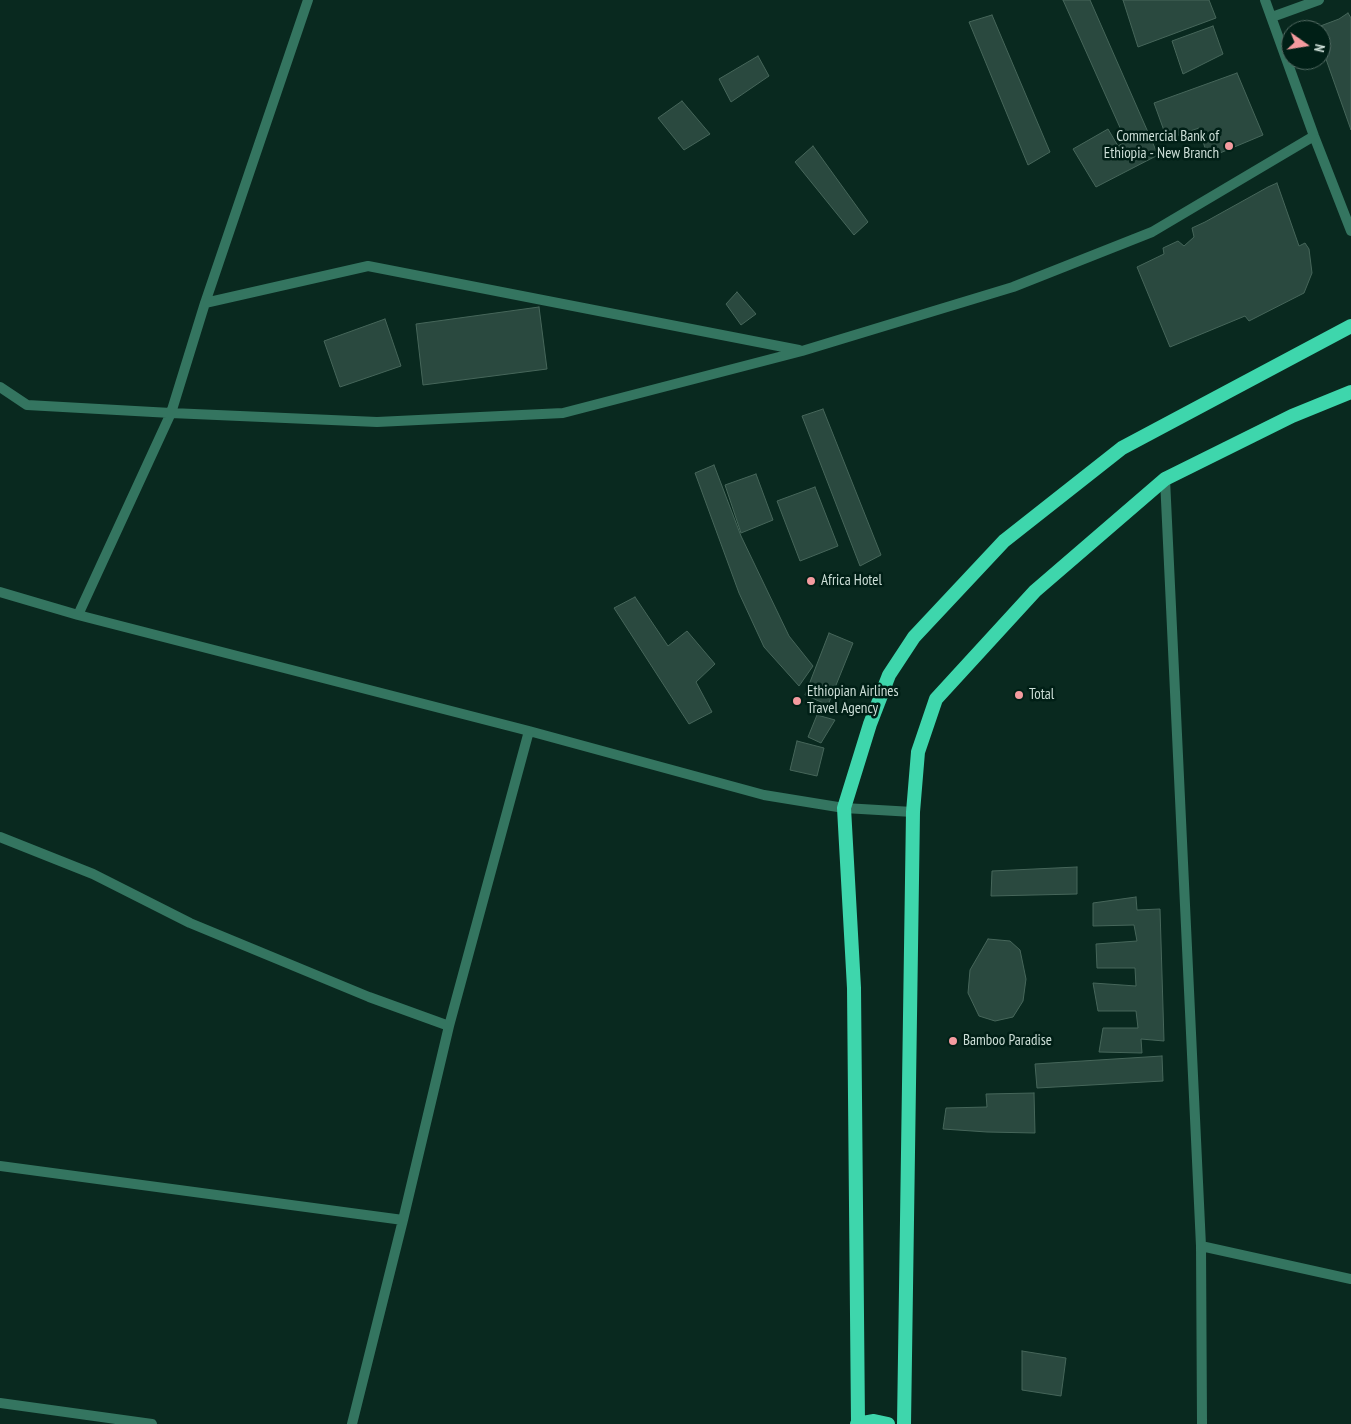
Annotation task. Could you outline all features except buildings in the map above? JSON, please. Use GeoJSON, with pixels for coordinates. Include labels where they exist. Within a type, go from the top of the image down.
{"type":"FeatureCollection","features":[{"type":"Feature","properties":{"kind":"highway"},"geometry":{"type":"LineString","coordinates":[[888,1424],[874,1421],[858,1424],[854,988],[844,808],[870,724],[890,675],[914,637],[1004,541],[1122,448],[1351,326]]}},
{"type":"Feature","properties":{"kind":"highway"},"geometry":{"type":"LineString","coordinates":[[904,1424],[914,812],[918,752],[936,699],[1035,592],[1165,479],[1292,416],[1351,392]]}},
{"type":"Feature","properties":{"kind":"street"},"geometry":{"type":"LineString","coordinates":[[78,615],[170,413],[205,303],[308,0]]}},
{"type":"Feature","properties":{"kind":"street"},"geometry":{"type":"LineString","coordinates":[[1265,0],[1314,136],[1351,231]]}},
{"type":"Feature","properties":{"kind":"street"},"geometry":{"type":"LineString","coordinates":[[1272,17],[1319,0]]}},
{"type":"Feature","properties":{"kind":"street"},"geometry":{"type":"LineString","coordinates":[[0,387],[27,404],[170,413],[377,422],[563,413],[802,351],[1013,287],[1152,232],[1314,136]]}},
{"type":"Feature","properties":{"kind":"street"},"geometry":{"type":"LineString","coordinates":[[205,303],[368,266],[802,351]]}},
{"type":"Feature","properties":{"kind":"street"},"geometry":{"type":"LineString","coordinates":[[1165,479],[1200,1246],[1202,1424]]}},
{"type":"Feature","properties":{"kind":"street"},"geometry":{"type":"LineString","coordinates":[[0,592],[78,615],[529,731],[764,795],[844,808],[914,812]]}},
{"type":"Feature","properties":{"kind":"street"},"geometry":{"type":"LineString","coordinates":[[352,1424],[449,1026],[529,731]]}},
{"type":"Feature","properties":{"kind":"street"},"geometry":{"type":"LineString","coordinates":[[0,837],[92,874],[190,923],[369,998],[449,1026]]}},
{"type":"Feature","properties":{"kind":"street"},"geometry":{"type":"LineString","coordinates":[[0,1166],[403,1220]]}},
{"type":"Feature","properties":{"kind":"street"},"geometry":{"type":"LineString","coordinates":[[1200,1246],[1351,1279]]}},
{"type":"Feature","properties":{"kind":"street"},"geometry":{"type":"LineString","coordinates":[[0,1403],[152,1424]]}},
{"type":"Feature","properties":{"kind":"place","name":"Commercial Bank of Ethiopia - New Branch"},"geometry":{"type":"Point","coordinates":[1229,146]}},
{"type":"Feature","properties":{"kind":"place","name":"Africa Hotel"},"geometry":{"type":"Point","coordinates":[811,581]}},
{"type":"Feature","properties":{"kind":"place","name":"Total"},"geometry":{"type":"Point","coordinates":[1019,695]}},
{"type":"Feature","properties":{"kind":"place","name":"Ethiopian Airlines Travel Agency"},"geometry":{"type":"Point","coordinates":[797,701]}},
{"type":"Feature","properties":{"kind":"place","name":"Bamboo Paradise"},"geometry":{"type":"Point","coordinates":[953,1041]}}]}
